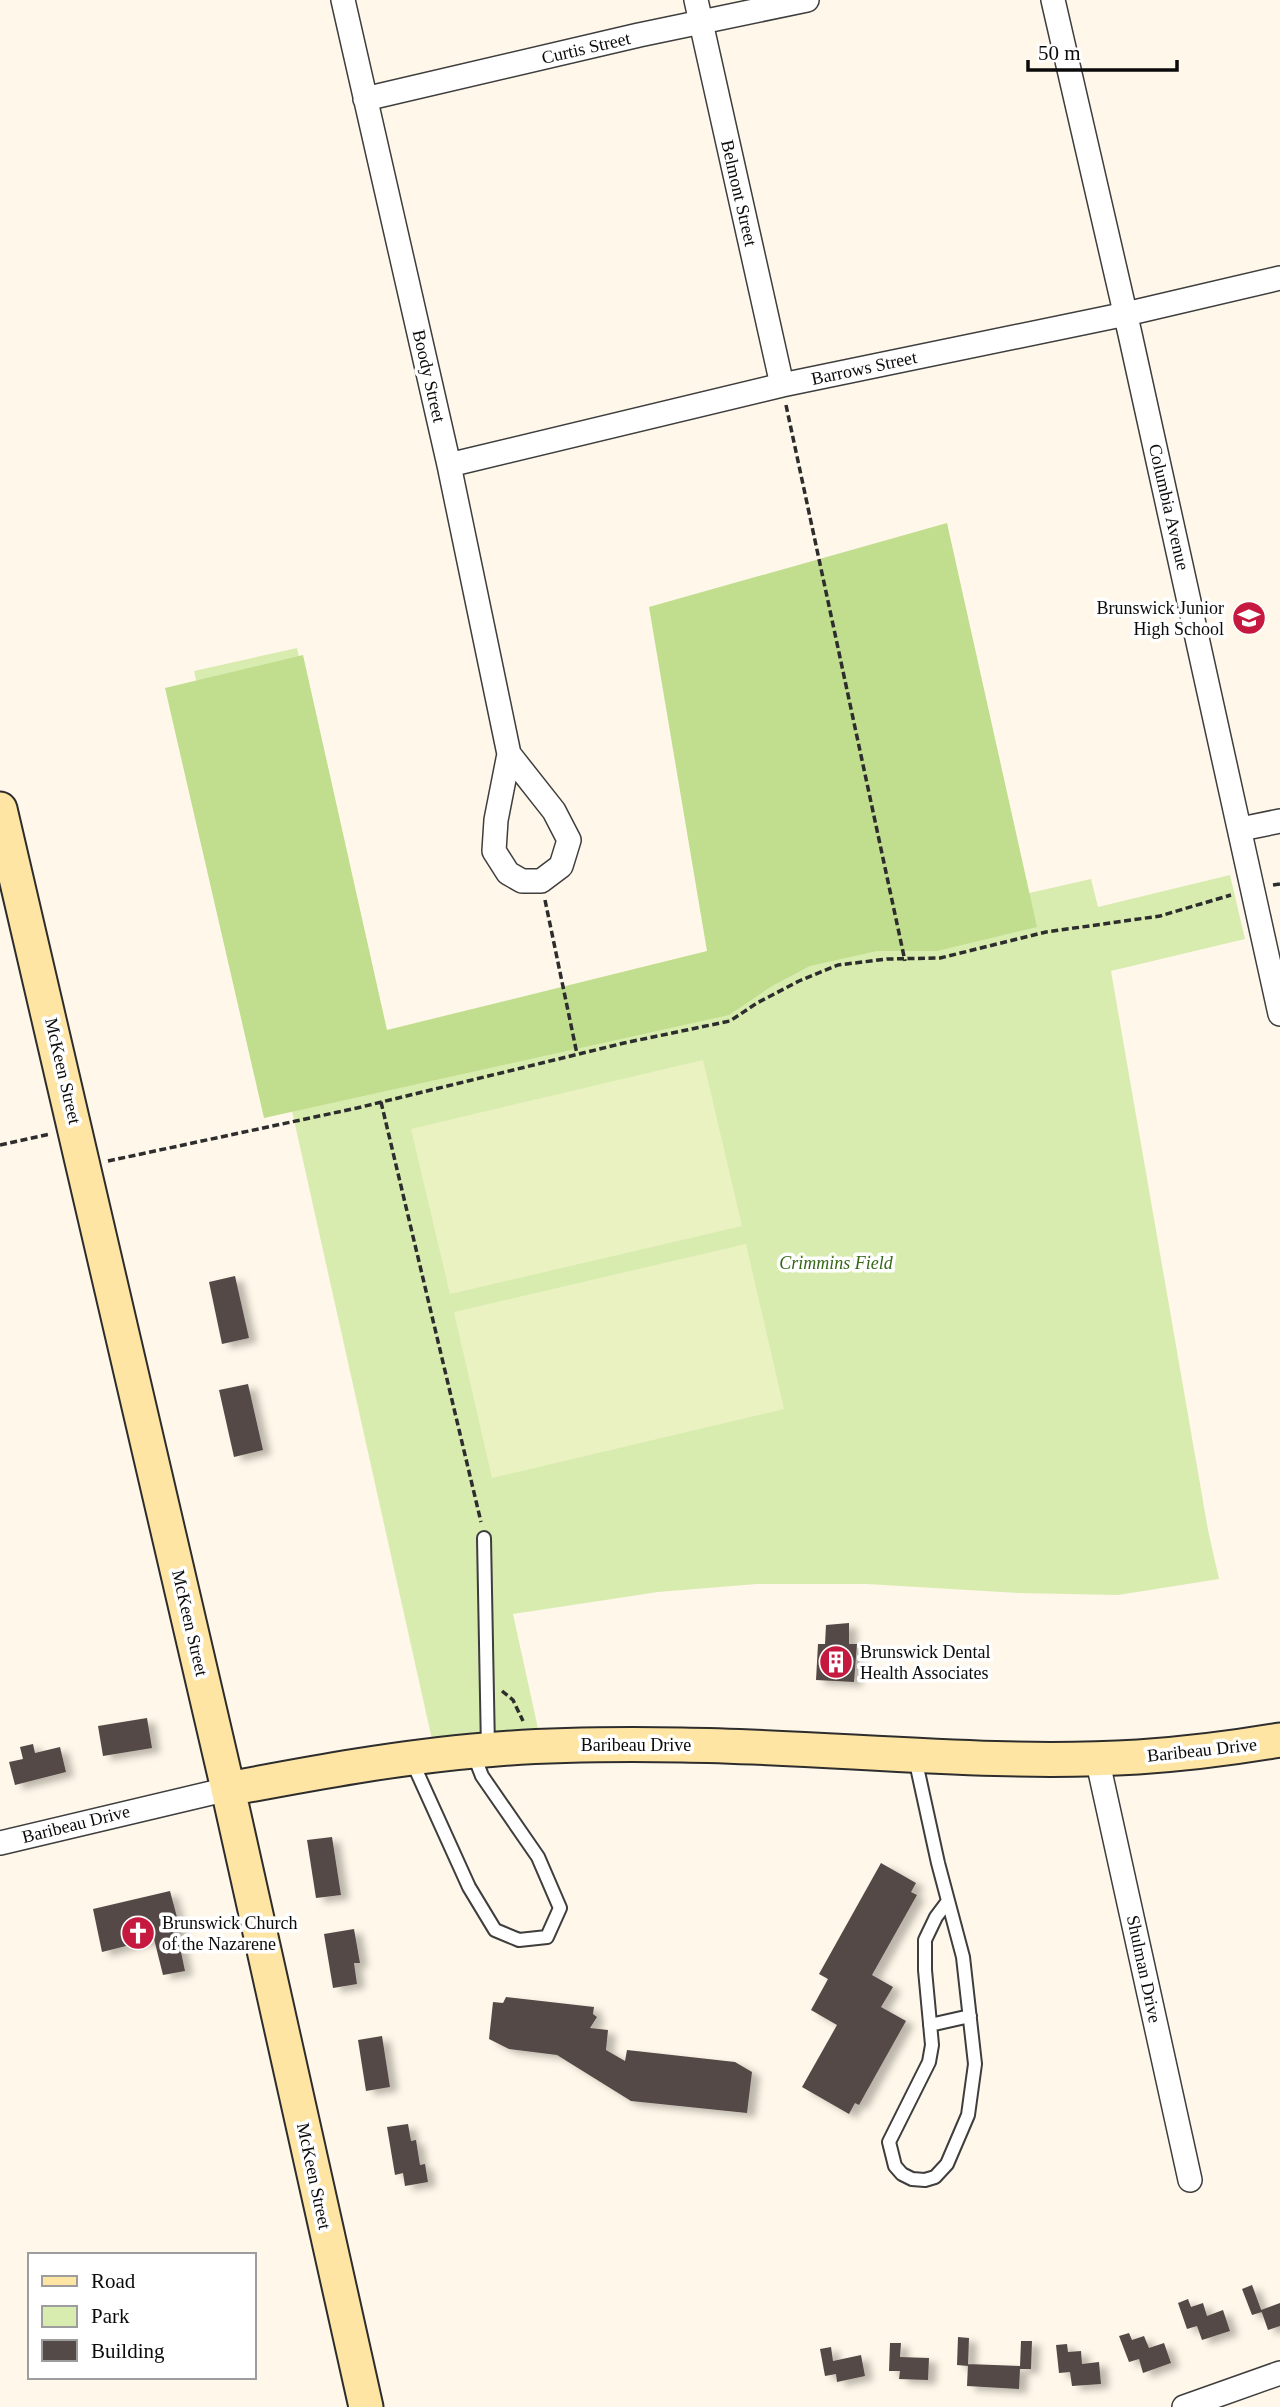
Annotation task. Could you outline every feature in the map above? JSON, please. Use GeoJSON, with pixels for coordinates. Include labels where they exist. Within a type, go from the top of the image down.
{"type":"FeatureCollection","features":[{"type":"Feature","properties":{"kind":"street","name":"Boody Street"},"geometry":{"type":"LineString","coordinates":[[343,0],[449,465],[509,754],[496,820],[494,851],[508,873],[522,881],[541,881],[561,866],[569,840],[554,811],[509,754]]}},
{"type":"Feature","properties":{"kind":"street","name":"Curtis Street"},"geometry":{"type":"LineString","coordinates":[[365,99],[698,11],[807,0]]}},
{"type":"Feature","properties":{"kind":"street","name":"Columbia Avenue"},"geometry":{"type":"LineString","coordinates":[[1053,0],[1126,314],[1280,1014]]}},
{"type":"Feature","properties":{"kind":"street","name":"Belmont Street"},"geometry":{"type":"LineString","coordinates":[[698,11],[782,386]]}},
{"type":"Feature","properties":{"kind":"street","name":"Barrows Street"},"geometry":{"type":"LineString","coordinates":[[449,465],[782,386],[1126,314],[1280,278]]}},
{"type":"Feature","properties":{"kind":"street","name":"McKeen Street"},"geometry":{"type":"LineString","coordinates":[[0,787],[9,841]]}},
{"type":"Feature","properties":{"kind":"street","name":"McKeen Street"},"geometry":{"type":"LineString","coordinates":[[0,809],[229,1789],[366,2407]]}},
{"type":"Feature","properties":{"kind":"street"},"geometry":{"type":"LineString","coordinates":[[1241,829],[1280,821]]}},
{"type":"Feature","properties":{"kind":"street","name":"Baribeau Drive"},"geometry":{"type":"LineString","coordinates":[[0,1843],[229,1789],[480,1750],[585,1745],[683,1745],[1097,1758],[1140,1757],[1234,1748],[1280,1740]]}},
{"type":"Feature","properties":{"kind":"street","name":"Shulman Drive"},"geometry":{"type":"LineString","coordinates":[[1097,1758],[1191,2180]]}},
{"type":"Feature","properties":{"kind":"street"},"geometry":{"type":"LineString","coordinates":[[1184,2407],[1280,2373]]}},
{"type":"Feature","properties":{"kind":"lane"},"geometry":{"type":"LineString","coordinates":[[411,1759],[469,1887],[495,1930],[519,1940],[547,1937],[560,1908],[538,1857],[482,1776],[480,1750],[487,1678],[484,1538]]}},
{"type":"Feature","properties":{"kind":"lane"},"geometry":{"type":"LineString","coordinates":[[914,1754],[963,1957],[975,2064],[968,2115],[947,2164],[935,2177],[925,2180],[912,2179],[902,2174],[895,2166],[889,2142],[929,2062],[932,2045],[925,1940],[936,1917],[948,1901]]}},
{"type":"Feature","properties":{"kind":"lane"},"geometry":{"type":"LineString","coordinates":[[930,2025],[970,2016]]}},
{"type":"Feature","properties":{"kind":"path"},"geometry":{"type":"LineString","coordinates":[[782,386],[905,961]]}},
{"type":"Feature","properties":{"kind":"path"},"geometry":{"type":"LineString","coordinates":[[541,881],[577,1055]]}},
{"type":"Feature","properties":{"kind":"path"},"geometry":{"type":"LineString","coordinates":[[1273,886],[1280,884]]}},
{"type":"Feature","properties":{"kind":"path"},"geometry":{"type":"LineString","coordinates":[[102,1162],[381,1102],[730,1021],[799,981],[838,965],[887,959],[905,961],[940,958],[1046,932],[1160,916],[1231,895]]}},
{"type":"Feature","properties":{"kind":"path"},"geometry":{"type":"LineString","coordinates":[[381,1102],[484,1538]]}},
{"type":"Feature","properties":{"kind":"path"},"geometry":{"type":"LineString","coordinates":[[0,1145],[53,1133]]}},
{"type":"Feature","properties":{"kind":"path"},"geometry":{"type":"LineString","coordinates":[[487,1678],[513,1700],[527,1730]]}},
{"type":"Feature","properties":{"kind":"green space"},"geometry":{"type":"Polygon","coordinates":[[[947,523],[1037,927],[937,951],[877,951],[810,966],[772,986],[729,1015],[264,1118],[165,688],[303,655],[387,1030],[707,951],[649,607],[947,523]]]}},
{"type":"Feature","properties":{"kind":"green space","name":"Crimmins Field"},"geometry":{"type":"Polygon","coordinates":[[[297,648],[385,1039],[1091,879],[1098,907],[1230,875],[1245,939],[1111,971],[1208,1530],[1219,1579],[1118,1595],[1018,1593],[867,1584],[757,1584],[658,1592],[513,1614],[539,1733],[433,1744],[194,671],[297,648]]]}},
{"type":"Feature","properties":{"kind":"green space"},"geometry":{"type":"Polygon","coordinates":[[[703,1060],[742,1226],[450,1294],[411,1129],[703,1060]]]}},
{"type":"Feature","properties":{"kind":"green space"},"geometry":{"type":"Polygon","coordinates":[[[746,1244],[784,1409],[492,1478],[454,1312],[746,1244]]]}},
{"type":"Feature","properties":{"kind":"building"},"geometry":{"type":"Polygon","coordinates":[[[235,1276],[249,1338],[222,1344],[209,1282],[235,1276]]]}},
{"type":"Feature","properties":{"kind":"building"},"geometry":{"type":"Polygon","coordinates":[[[248,1384],[263,1450],[234,1457],[219,1390],[248,1384]]]}},
{"type":"Feature","properties":{"kind":"building","name":"Brunswick Dental Health Associates"},"geometry":{"type":"Polygon","coordinates":[[[849,1623],[849,1644],[857,1644],[854,1682],[816,1680],[818,1644],[825,1644],[826,1625],[849,1623]]]}},
{"type":"Feature","properties":{"kind":"building"},"geometry":{"type":"Polygon","coordinates":[[[147,1718],[152,1748],[103,1756],[98,1726],[147,1718]]]}},
{"type":"Feature","properties":{"kind":"building"},"geometry":{"type":"Polygon","coordinates":[[[33,1744],[35,1753],[60,1747],[66,1772],[15,1785],[9,1762],[23,1759],[20,1747],[33,1744]]]}},
{"type":"Feature","properties":{"kind":"building"},"geometry":{"type":"Polygon","coordinates":[[[332,1837],[341,1895],[316,1898],[307,1840],[332,1837]]]}},
{"type":"Feature","properties":{"kind":"building"},"geometry":{"type":"Polygon","coordinates":[[[881,1863],[916,1883],[911,1892],[917,1895],[872,1975],[893,1987],[881,2007],[906,2021],[859,2105],[855,2103],[849,2114],[802,2087],[837,2025],[811,2010],[828,1979],[819,1974],[881,1863]]]}},
{"type":"Feature","properties":{"kind":"building","name":"Brunswick Church of the Nazarene"},"geometry":{"type":"Polygon","coordinates":[[[170,1891],[181,1932],[177,1933],[185,1971],[163,1975],[154,1939],[102,1952],[93,1909],[170,1891]]]}},
{"type":"Feature","properties":{"kind":"building"},"geometry":{"type":"Polygon","coordinates":[[[354,1929],[360,1963],[354,1963],[357,1984],[333,1988],[324,1934],[354,1929]]]}},
{"type":"Feature","properties":{"kind":"building"},"geometry":{"type":"Polygon","coordinates":[[[506,1997],[594,2007],[593,2014],[597,2017],[590,2028],[608,2030],[606,2050],[625,2061],[627,2050],[735,2062],[752,2072],[747,2113],[631,2101],[557,2055],[509,2049],[489,2039],[493,2002],[503,2003],[506,1997]]]}},
{"type":"Feature","properties":{"kind":"building"},"geometry":{"type":"Polygon","coordinates":[[[382,2036],[390,2087],[366,2091],[358,2040],[382,2036]]]}},
{"type":"Feature","properties":{"kind":"building"},"geometry":{"type":"Polygon","coordinates":[[[408,2124],[411,2141],[416,2140],[420,2165],[425,2164],[428,2182],[405,2186],[403,2173],[395,2175],[387,2127],[408,2124]]]}},
{"type":"Feature","properties":{"kind":"building"},"geometry":{"type":"Polygon","coordinates":[[[1252,2285],[1262,2312],[1252,2315],[1242,2289],[1252,2285]]]}},
{"type":"Feature","properties":{"kind":"building"},"geometry":{"type":"Polygon","coordinates":[[[1188,2299],[1191,2307],[1203,2303],[1207,2316],[1223,2310],[1230,2331],[1202,2340],[1197,2326],[1187,2329],[1178,2303],[1188,2299]]]}},
{"type":"Feature","properties":{"kind":"building"},"geometry":{"type":"Polygon","coordinates":[[[1280,2303],[1280,2326],[1268,2330],[1261,2310],[1280,2303]]]}},
{"type":"Feature","properties":{"kind":"building"},"geometry":{"type":"Polygon","coordinates":[[[1129,2333],[1132,2340],[1144,2336],[1149,2348],[1164,2343],[1171,2363],[1143,2373],[1139,2359],[1129,2362],[1119,2336],[1129,2333]]]}},
{"type":"Feature","properties":{"kind":"building"},"geometry":{"type":"Polygon","coordinates":[[[958,2337],[969,2338],[968,2366],[957,2365],[958,2337]]]}},
{"type":"Feature","properties":{"kind":"building"},"geometry":{"type":"Polygon","coordinates":[[[1021,2341],[1032,2341],[1031,2369],[1020,2369],[1019,2389],[967,2386],[968,2364],[1020,2366],[1021,2341]]]}},
{"type":"Feature","properties":{"kind":"building"},"geometry":{"type":"Polygon","coordinates":[[[890,2343],[901,2343],[900,2357],[929,2358],[928,2380],[899,2379],[900,2371],[889,2371],[890,2343]]]}},
{"type":"Feature","properties":{"kind":"building"},"geometry":{"type":"Polygon","coordinates":[[[1067,2344],[1068,2352],[1081,2351],[1082,2364],[1099,2362],[1101,2384],[1072,2386],[1070,2372],[1059,2373],[1056,2345],[1067,2344]]]}},
{"type":"Feature","properties":{"kind":"building"},"geometry":{"type":"Polygon","coordinates":[[[831,2347],[833,2361],[861,2355],[865,2376],[837,2382],[836,2374],[825,2376],[820,2349],[831,2347]]]}},
{"type":"Feature","properties":{"kind":"place","name":"Brunswick Junior High School"},"geometry":{"type":"Point","coordinates":[1249,618]}},
{"type":"Feature","properties":{"kind":"place","name":"Brunswick Dental Health Associates"},"geometry":{"type":"Point","coordinates":[836,1662]}},
{"type":"Feature","properties":{"kind":"place","name":"Brunswick Church of the Nazarene"},"geometry":{"type":"Point","coordinates":[138,1933]}}]}
